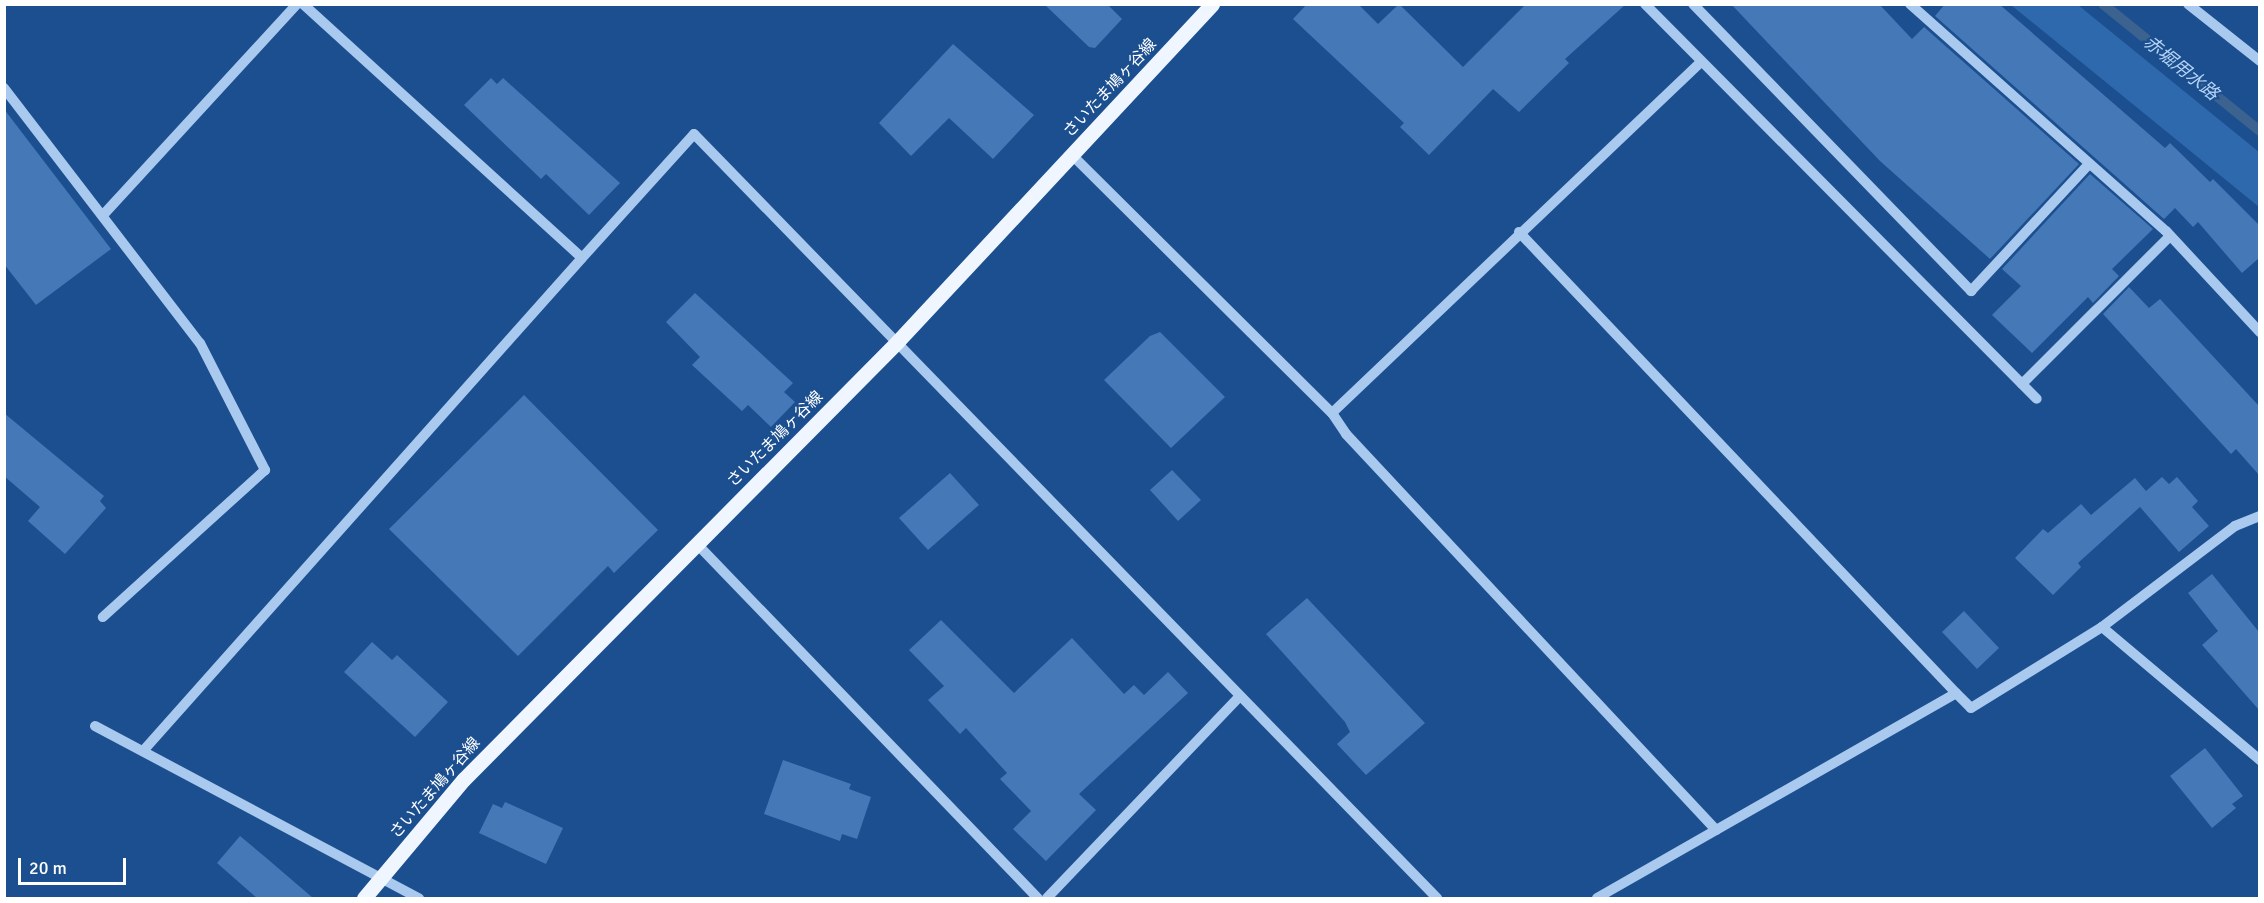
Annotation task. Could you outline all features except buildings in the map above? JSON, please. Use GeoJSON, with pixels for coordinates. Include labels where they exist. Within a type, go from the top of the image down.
{"type":"FeatureCollection","features":[{"type":"Feature","properties":{"kind":"main road","name":"さいたま鳩ヶ谷線"},"geometry":{"type":"LineString","coordinates":[[364,898],[464,778],[897,342],[1212,4]]}},
{"type":"Feature","properties":{"kind":"street"},"geometry":{"type":"LineString","coordinates":[[104,213],[297,4]]}},
{"type":"Feature","properties":{"kind":"street"},"geometry":{"type":"LineString","coordinates":[[303,4],[582,258]]}},
{"type":"Feature","properties":{"kind":"street"},"geometry":{"type":"LineString","coordinates":[[1645,4],[2037,399]]}},
{"type":"Feature","properties":{"kind":"street"},"geometry":{"type":"LineString","coordinates":[[1693,4],[1971,291],[2088,165]]}},
{"type":"Feature","properties":{"kind":"street"},"geometry":{"type":"LineString","coordinates":[[1910,4],[2170,236],[2259,332]]}},
{"type":"Feature","properties":{"kind":"street"},"geometry":{"type":"LineString","coordinates":[[2188,4],[2259,61]]}},
{"type":"Feature","properties":{"kind":"street"},"geometry":{"type":"LineString","coordinates":[[1332,413],[1519,232],[1701,62]]}},
{"type":"Feature","properties":{"kind":"street"},"geometry":{"type":"LineString","coordinates":[[4,88],[104,213],[200,344],[265,470],[103,617]]}},
{"type":"Feature","properties":{"kind":"street"},"geometry":{"type":"LineString","coordinates":[[143,751],[694,134],[1437,898]]}},
{"type":"Feature","properties":{"kind":"street"},"geometry":{"type":"LineString","coordinates":[[1072,155],[1332,413],[1354,443],[1716,831]]}},
{"type":"Feature","properties":{"kind":"street"},"geometry":{"type":"LineString","coordinates":[[1519,232],[1971,708],[2102,627],[2235,526],[2259,516]]}},
{"type":"Feature","properties":{"kind":"street"},"geometry":{"type":"LineString","coordinates":[[2022,384],[2170,236]]}},
{"type":"Feature","properties":{"kind":"street"},"geometry":{"type":"LineString","coordinates":[[696,543],[1038,898]]}},
{"type":"Feature","properties":{"kind":"street"},"geometry":{"type":"LineString","coordinates":[[2102,627],[2259,760]]}},
{"type":"Feature","properties":{"kind":"street"},"geometry":{"type":"LineString","coordinates":[[1597,898],[1956,693]]}},
{"type":"Feature","properties":{"kind":"street"},"geometry":{"type":"LineString","coordinates":[[1047,898],[1240,696]]}},
{"type":"Feature","properties":{"kind":"street"},"geometry":{"type":"LineString","coordinates":[[95,726],[419,898]]}},
{"type":"Feature","properties":{"kind":"shaded area"},"geometry":{"type":"Polygon","coordinates":[[[2011,5],[2078,5],[2259,152],[2259,207],[2011,5]]]}},
{"type":"Feature","properties":{"kind":"waterway","name":"赤堀用水路"},"geometry":{"type":"LineString","coordinates":[[2103,4],[2260,131]]}}]}
